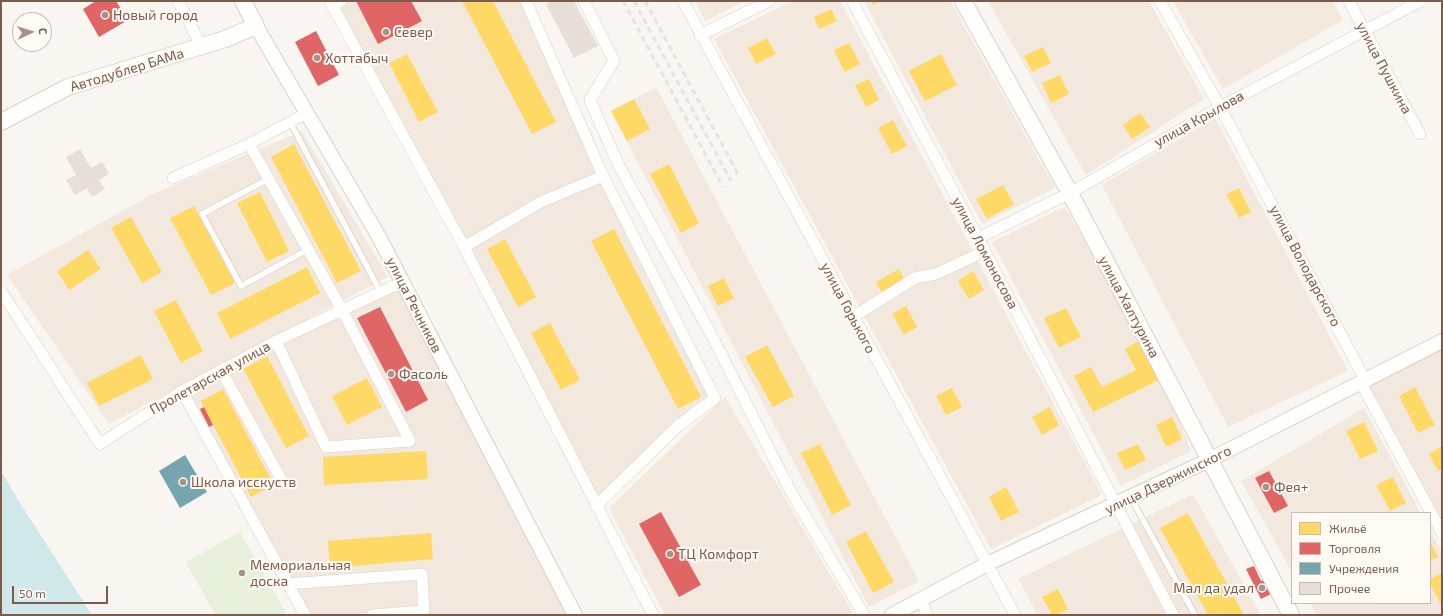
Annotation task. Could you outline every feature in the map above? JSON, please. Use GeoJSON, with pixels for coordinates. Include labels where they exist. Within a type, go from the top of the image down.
{"type":"FeatureCollection","features":[{"type":"Feature","properties":{"kind":"main road","name":"улица Речников"},"geometry":{"type":"LineString","coordinates":[[243,1],[256,26]]}},
{"type":"Feature","properties":{"kind":"main road","name":"улица Халтурина"},"geometry":{"type":"LineString","coordinates":[[962,1],[1070,193],[1291,615]]}},
{"type":"Feature","properties":{"kind":"main road","name":"Автодублер БАМа"},"geometry":{"type":"LineString","coordinates":[[1,122],[68,87],[202,47],[256,26]]}},
{"type":"Feature","properties":{"kind":"street"},"geometry":{"type":"LineString","coordinates":[[178,1],[202,47]]}},
{"type":"Feature","properties":{"kind":"street"},"geometry":{"type":"LineString","coordinates":[[526,1],[603,176],[715,398],[678,426],[596,506]]}},
{"type":"Feature","properties":{"kind":"street"},"geometry":{"type":"LineString","coordinates":[[584,1],[614,61],[590,100],[618,164],[712,336],[791,492],[864,615]]}},
{"type":"Feature","properties":{"kind":"street","name":"улица Горького"},"geometry":{"type":"LineString","coordinates":[[683,1],[700,35],[1015,615]]}},
{"type":"Feature","properties":{"kind":"street"},"geometry":{"type":"LineString","coordinates":[[700,35],[769,1]]}},
{"type":"Feature","properties":{"kind":"street","name":"улица Ломоносова"},"geometry":{"type":"LineString","coordinates":[[852,1],[985,251],[1173,615]]}},
{"type":"Feature","properties":{"kind":"street","name":"улица Володарского"},"geometry":{"type":"LineString","coordinates":[[1160,1],[1220,107],[1363,376],[1361,383],[1431,512]]}},
{"type":"Feature","properties":{"kind":"street","name":"улица Пушкина"},"geometry":{"type":"LineString","coordinates":[[1349,1],[1420,134]]}},
{"type":"Feature","properties":{"kind":"street","name":"улица Крылова"},"geometry":{"type":"LineString","coordinates":[[978,238],[1070,193],[1220,107],[1421,1]]}},
{"type":"Feature","properties":{"kind":"street"},"geometry":{"type":"LineString","coordinates":[[334,3],[464,247],[653,615]]}},
{"type":"Feature","properties":{"kind":"street","name":"улица Речников"},"geometry":{"type":"LineString","coordinates":[[256,26],[379,237],[575,615]]}},
{"type":"Feature","properties":{"kind":"street"},"geometry":{"type":"LineString","coordinates":[[173,178],[249,144],[307,113]]}},
{"type":"Feature","properties":{"kind":"street"},"geometry":{"type":"LineString","coordinates":[[249,144],[270,178],[307,250],[342,310],[410,441],[326,447],[276,341]]}},
{"type":"Feature","properties":{"kind":"street"},"geometry":{"type":"LineString","coordinates":[[464,247],[541,202],[603,176]]}},
{"type":"Feature","properties":{"kind":"street"},"geometry":{"type":"LineString","coordinates":[[853,317],[914,278],[936,274],[985,251]]}},
{"type":"Feature","properties":{"kind":"street","name":"Пролетарская улица"},"geometry":{"type":"LineString","coordinates":[[1,291],[100,444],[182,391],[221,370],[276,341],[402,282]]}},
{"type":"Feature","properties":{"kind":"street","name":"улица Дзержинского"},"geometry":{"type":"LineString","coordinates":[[892,615],[987,564],[1210,460],[1442,341]]}},
{"type":"Feature","properties":{"kind":"street"},"geometry":{"type":"LineString","coordinates":[[221,370],[282,481]]}},
{"type":"Feature","properties":{"kind":"street"},"geometry":{"type":"LineString","coordinates":[[182,391],[305,615]]}},
{"type":"Feature","properties":{"kind":"street","name":"улица Володарского"},"geometry":{"type":"LineString","coordinates":[[1431,513],[1442,533]]}},
{"type":"Feature","properties":{"kind":"street"},"geometry":{"type":"LineString","coordinates":[[287,584],[422,574],[424,611],[372,615]]}},
{"type":"Feature","properties":{"kind":"street"},"geometry":{"type":"LineString","coordinates":[[921,599],[927,615]]}},
{"type":"Feature","properties":{"kind":"lane"},"geometry":{"type":"LineString","coordinates":[[290,122],[381,293]]}},
{"type":"Feature","properties":{"kind":"lane"},"geometry":{"type":"LineString","coordinates":[[270,178],[202,214],[240,286],[307,250]]}},
{"type":"Feature","properties":{"kind":"lane"},"geometry":{"type":"LineString","coordinates":[[1131,498],[1195,615]]}},
{"type":"Feature","properties":{"kind":"shaded area"},"geometry":{"type":"Polygon","coordinates":[[[344,1],[526,1],[603,176],[715,398],[596,506],[332,6],[344,1]]]}},
{"type":"Feature","properties":{"kind":"shaded area"},"geometry":{"type":"Polygon","coordinates":[[[695,1],[745,1],[705,21],[695,1]]]}},
{"type":"Feature","properties":{"kind":"shaded area"},"geometry":{"type":"Polygon","coordinates":[[[793,1],[840,1],[1102,495],[991,549],[714,39],[793,1]]]}},
{"type":"Feature","properties":{"kind":"shaded area"},"geometry":{"type":"Polygon","coordinates":[[[864,1],[950,1],[1055,188],[982,224],[864,1]]]}},
{"type":"Feature","properties":{"kind":"shaded area"},"geometry":{"type":"Polygon","coordinates":[[[988,1],[1149,1],[1204,99],[1086,175],[988,1]]]}},
{"type":"Feature","properties":{"kind":"shaded area"},"geometry":{"type":"Polygon","coordinates":[[[1173,1],[1333,1],[1343,20],[1223,89],[1173,1]]]}},
{"type":"Feature","properties":{"kind":"shaded area"},"geometry":{"type":"Polygon","coordinates":[[[656,87],[919,581],[869,607],[611,111],[656,87]]]}},
{"type":"Feature","properties":{"kind":"shaded area"},"geometry":{"type":"Polygon","coordinates":[[[1215,118],[1348,371],[1228,427],[1102,185],[1215,118]]]}},
{"type":"Feature","properties":{"kind":"shaded area"},"geometry":{"type":"Polygon","coordinates":[[[302,131],[388,277],[109,424],[7,275],[153,194],[302,131]]]}},
{"type":"Feature","properties":{"kind":"shaded area"},"geometry":{"type":"Polygon","coordinates":[[[1065,207],[1163,379],[1191,451],[1121,486],[992,242],[1065,207]]]}},
{"type":"Feature","properties":{"kind":"shaded area"},"geometry":{"type":"Polygon","coordinates":[[[402,282],[575,615],[303,615],[182,391],[402,282]]]}},
{"type":"Feature","properties":{"kind":"shaded area"},"geometry":{"type":"Polygon","coordinates":[[[1442,341],[1442,533],[1431,512],[1361,383],[1442,341]]]}},
{"type":"Feature","properties":{"kind":"shaded area"},"geometry":{"type":"Polygon","coordinates":[[[725,397],[854,615],[665,615],[609,508],[725,397]]]}},
{"type":"Feature","properties":{"kind":"shaded area"},"geometry":{"type":"Polygon","coordinates":[[[1364,408],[1420,512],[1291,512],[1291,570],[1241,481],[1364,408]]]}},
{"type":"Feature","properties":{"kind":"shaded area"},"geometry":{"type":"Polygon","coordinates":[[[1193,494],[1261,615],[1038,615],[1018,579],[1193,494]]]}},
{"type":"Feature","properties":{"kind":"shaded area"},"geometry":{"type":"Polygon","coordinates":[[[1431,532],[1442,552],[1442,615],[1317,615],[1311,604],[1431,604],[1431,532]]]}},
{"type":"Feature","properties":{"kind":"green space"},"geometry":{"type":"Polygon","coordinates":[[[240,532],[287,615],[215,615],[186,562],[240,532]]]}},
{"type":"Feature","properties":{"kind":"water"},"geometry":{"type":"Polygon","coordinates":[[[1,471],[20,503],[92,615],[1,615],[1,471]]]}},
{"type":"Feature","properties":{"kind":"building: Жильё"},"geometry":{"type":"Polygon","coordinates":[[[462,1],[493,1],[556,122],[532,134],[462,1]]]}},
{"type":"Feature","properties":{"kind":"building: Жильё"},"geometry":{"type":"Polygon","coordinates":[[[871,1],[881,1],[873,5],[871,1]]]}},
{"type":"Feature","properties":{"kind":"building: Жильё"},"geometry":{"type":"Polygon","coordinates":[[[831,9],[837,21],[819,29],[814,17],[831,9]]]}},
{"type":"Feature","properties":{"kind":"building: Жильё"},"geometry":{"type":"Polygon","coordinates":[[[767,38],[776,54],[756,64],[748,48],[767,38]]]}},
{"type":"Feature","properties":{"kind":"building: Жильё"},"geometry":{"type":"Polygon","coordinates":[[[849,43],[860,64],[845,72],[834,50],[849,43]]]}},
{"type":"Feature","properties":{"kind":"building: Жильё"},"geometry":{"type":"Polygon","coordinates":[[[1043,47],[1051,63],[1032,72],[1024,56],[1043,47]]]}},
{"type":"Feature","properties":{"kind":"building: Жильё"},"geometry":{"type":"Polygon","coordinates":[[[407,54],[438,112],[419,122],[389,63],[407,54]]]}},
{"type":"Feature","properties":{"kind":"building: Жильё"},"geometry":{"type":"Polygon","coordinates":[[[941,54],[957,85],[925,101],[909,71],[941,54]]]}},
{"type":"Feature","properties":{"kind":"building: Жильё"},"geometry":{"type":"Polygon","coordinates":[[[1060,75],[1069,94],[1051,103],[1042,83],[1060,75]]]}},
{"type":"Feature","properties":{"kind":"building: Жильё"},"geometry":{"type":"Polygon","coordinates":[[[869,79],[879,100],[866,107],[855,85],[869,79]]]}},
{"type":"Feature","properties":{"kind":"building: Жильё"},"geometry":{"type":"Polygon","coordinates":[[[634,99],[650,129],[627,141],[611,111],[634,99]]]}},
{"type":"Feature","properties":{"kind":"building: Жильё"},"geometry":{"type":"Polygon","coordinates":[[[1140,113],[1150,127],[1132,139],[1123,125],[1140,113]]]}},
{"type":"Feature","properties":{"kind":"building: Жильё"},"geometry":{"type":"Polygon","coordinates":[[[893,120],[907,146],[892,154],[878,128],[893,120]]]}},
{"type":"Feature","properties":{"kind":"building: Жильё"},"geometry":{"type":"Polygon","coordinates":[[[294,144],[361,271],[337,283],[271,157],[294,144]]]}},
{"type":"Feature","properties":{"kind":"building: Жильё"},"geometry":{"type":"Polygon","coordinates":[[[669,164],[699,223],[681,233],[650,174],[669,164]]]}},
{"type":"Feature","properties":{"kind":"building: Жильё"},"geometry":{"type":"Polygon","coordinates":[[[1003,185],[1014,204],[987,219],[976,199],[1003,185]]]}},
{"type":"Feature","properties":{"kind":"building: Жильё"},"geometry":{"type":"Polygon","coordinates":[[[1239,188],[1251,212],[1239,218],[1226,194],[1239,188]]]}},
{"type":"Feature","properties":{"kind":"building: Жильё"},"geometry":{"type":"Polygon","coordinates":[[[260,192],[289,251],[267,262],[237,203],[260,192]]]}},
{"type":"Feature","properties":{"kind":"building: Жильё"},"geometry":{"type":"Polygon","coordinates":[[[194,206],[235,283],[211,295],[170,218],[194,206]]]}},
{"type":"Feature","properties":{"kind":"building: Жильё"},"geometry":{"type":"Polygon","coordinates":[[[131,217],[162,272],[142,283],[111,228],[131,217]]]}},
{"type":"Feature","properties":{"kind":"building: Жильё"},"geometry":{"type":"Polygon","coordinates":[[[614,229],[701,397],[678,409],[591,241],[614,229]]]}},
{"type":"Feature","properties":{"kind":"building: Жильё"},"geometry":{"type":"Polygon","coordinates":[[[505,239],[536,297],[518,307],[487,249],[505,239]]]}},
{"type":"Feature","properties":{"kind":"building: Жильё"},"geometry":{"type":"Polygon","coordinates":[[[88,250],[101,269],[69,290],[57,271],[88,250]]]}},
{"type":"Feature","properties":{"kind":"building: Жильё"},"geometry":{"type":"Polygon","coordinates":[[[307,267],[320,293],[230,339],[217,313],[307,267]]]}},
{"type":"Feature","properties":{"kind":"building: Жильё"},"geometry":{"type":"Polygon","coordinates":[[[899,269],[905,280],[882,293],[876,282],[899,269]]]}},
{"type":"Feature","properties":{"kind":"building: Жильё"},"geometry":{"type":"Polygon","coordinates":[[[973,271],[984,290],[969,299],[958,281],[973,271]]]}},
{"type":"Feature","properties":{"kind":"building: Жильё"},"geometry":{"type":"Polygon","coordinates":[[[724,278],[734,298],[718,306],[708,286],[724,278]]]}},
{"type":"Feature","properties":{"kind":"building: Жильё"},"geometry":{"type":"Polygon","coordinates":[[[176,300],[203,351],[181,363],[154,311],[176,300]]]}},
{"type":"Feature","properties":{"kind":"building: Жильё"},"geometry":{"type":"Polygon","coordinates":[[[906,306],[917,327],[904,335],[892,314],[906,306]]]}},
{"type":"Feature","properties":{"kind":"building: Жильё"},"geometry":{"type":"Polygon","coordinates":[[[1066,308],[1081,337],[1059,348],[1044,318],[1066,308]]]}},
{"type":"Feature","properties":{"kind":"building: Жильё"},"geometry":{"type":"Polygon","coordinates":[[[550,323],[580,380],[561,390],[531,333],[550,323]]]}},
{"type":"Feature","properties":{"kind":"building: Жильё"},"geometry":{"type":"Polygon","coordinates":[[[1139,341],[1161,379],[1093,412],[1074,376],[1091,367],[1102,387],[1136,370],[1125,349],[1139,341]]]}},
{"type":"Feature","properties":{"kind":"building: Жильё"},"geometry":{"type":"Polygon","coordinates":[[[767,345],[794,396],[773,407],[745,357],[767,345]]]}},
{"type":"Feature","properties":{"kind":"building: Жильё"},"geometry":{"type":"Polygon","coordinates":[[[141,355],[153,379],[99,406],[87,383],[141,355]]]}},
{"type":"Feature","properties":{"kind":"building: Жильё"},"geometry":{"type":"Polygon","coordinates":[[[267,356],[309,436],[286,448],[243,369],[267,356]]]}},
{"type":"Feature","properties":{"kind":"building: Жильё"},"geometry":{"type":"Polygon","coordinates":[[[367,378],[382,407],[347,425],[332,396],[367,378]]]}},
{"type":"Feature","properties":{"kind":"building: Жильё"},"geometry":{"type":"Polygon","coordinates":[[[1415,387],[1435,425],[1418,433],[1399,396],[1415,387]]]}},
{"type":"Feature","properties":{"kind":"building: Жильё"},"geometry":{"type":"Polygon","coordinates":[[[952,388],[962,407],[946,415],[936,396],[952,388]]]}},
{"type":"Feature","properties":{"kind":"building: Жильё"},"geometry":{"type":"Polygon","coordinates":[[[223,389],[274,485],[251,497],[201,401],[223,389]]]}},
{"type":"Feature","properties":{"kind":"building: Жильё"},"geometry":{"type":"Polygon","coordinates":[[[1050,407],[1059,425],[1042,435],[1032,417],[1050,407]]]}},
{"type":"Feature","properties":{"kind":"building: Жильё"},"geometry":{"type":"Polygon","coordinates":[[[1172,417],[1182,439],[1166,447],[1156,425],[1172,417]]]}},
{"type":"Feature","properties":{"kind":"building: Жильё"},"geometry":{"type":"Polygon","coordinates":[[[1364,422],[1378,451],[1360,459],[1346,431],[1364,422]]]}},
{"type":"Feature","properties":{"kind":"building: Жильё"},"geometry":{"type":"Polygon","coordinates":[[[820,444],[851,505],[832,515],[801,453],[820,444]]]}},
{"type":"Feature","properties":{"kind":"building: Жильё"},"geometry":{"type":"Polygon","coordinates":[[[1138,444],[1146,460],[1125,470],[1117,453],[1138,444]]]}},
{"type":"Feature","properties":{"kind":"building: Жильё"},"geometry":{"type":"Polygon","coordinates":[[[1442,446],[1442,469],[1438,471],[1429,454],[1442,446]]]}},
{"type":"Feature","properties":{"kind":"building: Жильё"},"geometry":{"type":"Polygon","coordinates":[[[426,451],[428,479],[324,485],[323,457],[426,451]]]}},
{"type":"Feature","properties":{"kind":"building: Жильё"},"geometry":{"type":"Polygon","coordinates":[[[1393,477],[1406,503],[1390,511],[1376,485],[1393,477]]]}},
{"type":"Feature","properties":{"kind":"building: Жильё"},"geometry":{"type":"Polygon","coordinates":[[[1006,487],[1019,512],[1001,521],[989,497],[1006,487]]]}},
{"type":"Feature","properties":{"kind":"building: Жильё"},"geometry":{"type":"Polygon","coordinates":[[[1188,513],[1244,615],[1208,615],[1160,528],[1188,513]]]}},
{"type":"Feature","properties":{"kind":"building: Жильё"},"geometry":{"type":"Polygon","coordinates":[[[866,531],[894,582],[873,593],[846,542],[866,531]]]}},
{"type":"Feature","properties":{"kind":"building: Жильё"},"geometry":{"type":"Polygon","coordinates":[[[431,533],[433,559],[330,568],[328,541],[431,533]]]}},
{"type":"Feature","properties":{"kind":"building: Жильё"},"geometry":{"type":"Polygon","coordinates":[[[1431,543],[1438,557],[1431,560],[1431,543]]]}},
{"type":"Feature","properties":{"kind":"building: Жильё"},"geometry":{"type":"Polygon","coordinates":[[[1442,573],[1442,607],[1431,586],[1431,578],[1442,573]]]}},
{"type":"Feature","properties":{"kind":"building: Жильё"},"geometry":{"type":"Polygon","coordinates":[[[1058,589],[1068,609],[1056,615],[1052,615],[1042,597],[1058,589]]]}},
{"type":"Feature","properties":{"kind":"building: Торговля","name":"Новый город"},"geometry":{"type":"Polygon","coordinates":[[[96,1],[116,1],[128,20],[99,37],[83,9],[96,1]]]}},
{"type":"Feature","properties":{"kind":"building: Торговля","name":"Север"},"geometry":{"type":"Polygon","coordinates":[[[356,1],[411,1],[422,21],[378,44],[356,1]]]}},
{"type":"Feature","properties":{"kind":"building: Торговля","name":"Хоттабыч"},"geometry":{"type":"Polygon","coordinates":[[[316,31],[339,75],[318,86],[295,42],[316,31]]]}},
{"type":"Feature","properties":{"kind":"building: Торговля"},"geometry":{"type":"Polygon","coordinates":[[[380,307],[428,400],[406,412],[357,318],[380,307]]]}},
{"type":"Feature","properties":{"kind":"building: Торговля"},"geometry":{"type":"Polygon","coordinates":[[[204,407],[213,425],[209,427],[200,409],[204,407]]]}},
{"type":"Feature","properties":{"kind":"building: Торговля"},"geometry":{"type":"Polygon","coordinates":[[[1269,471],[1288,506],[1274,513],[1255,478],[1269,471]]]}},
{"type":"Feature","properties":{"kind":"building: Торговля","name":"ТЦ Комфорт"},"geometry":{"type":"Polygon","coordinates":[[[661,512],[701,585],[679,597],[639,524],[661,512]]]}},
{"type":"Feature","properties":{"kind":"building: Торговля","name":"Мал да удал"},"geometry":{"type":"Polygon","coordinates":[[[1254,566],[1261,581],[1264,580],[1271,594],[1261,599],[1246,569],[1254,566]]]}},
{"type":"Feature","properties":{"kind":"building: Учреждения","name":"Школа исскуств"},"geometry":{"type":"Polygon","coordinates":[[[185,455],[207,492],[180,508],[159,471],[185,455]]]}},
{"type":"Feature","properties":{"kind":"building: Прочее"},"geometry":{"type":"Polygon","coordinates":[[[552,1],[574,1],[598,46],[574,58],[546,4],[552,1]]]}},
{"type":"Feature","properties":{"kind":"building: Прочее"},"geometry":{"type":"Polygon","coordinates":[[[80,149],[91,168],[102,162],[109,174],[99,180],[105,189],[92,197],[87,188],[75,195],[66,180],[76,175],[66,157],[80,149]]]}},
{"type":"Feature","properties":{"kind":"railway"},"geometry":{"type":"LineString","coordinates":[[623,1],[723,187]]}},
{"type":"Feature","properties":{"kind":"railway"},"geometry":{"type":"LineString","coordinates":[[634,1],[731,181]]}},
{"type":"Feature","properties":{"kind":"railway"},"geometry":{"type":"LineString","coordinates":[[645,1],[739,176]]}},
{"type":"Feature","properties":{"kind":"place","name":"Новый город"},"geometry":{"type":"Point","coordinates":[105,15]}},
{"type":"Feature","properties":{"kind":"place","name":"Север"},"geometry":{"type":"Point","coordinates":[386,32]}},
{"type":"Feature","properties":{"kind":"place","name":"Хоттабыч"},"geometry":{"type":"Point","coordinates":[317,58]}},
{"type":"Feature","properties":{"kind":"place","name":"Фасоль"},"geometry":{"type":"Point","coordinates":[391,374]}},
{"type":"Feature","properties":{"kind":"place","name":"Школа исскуств"},"geometry":{"type":"Point","coordinates":[183,482]}},
{"type":"Feature","properties":{"kind":"place","name":"Фея+"},"geometry":{"type":"Point","coordinates":[1266,487]}},
{"type":"Feature","properties":{"kind":"place","name":"ТЦ Комфорт"},"geometry":{"type":"Point","coordinates":[670,554]}},
{"type":"Feature","properties":{"kind":"place","name":"Мемориальная доска"},"geometry":{"type":"Point","coordinates":[242,573]}},
{"type":"Feature","properties":{"kind":"place","name":"Мал да удал"},"geometry":{"type":"Point","coordinates":[1262,588]}}]}
